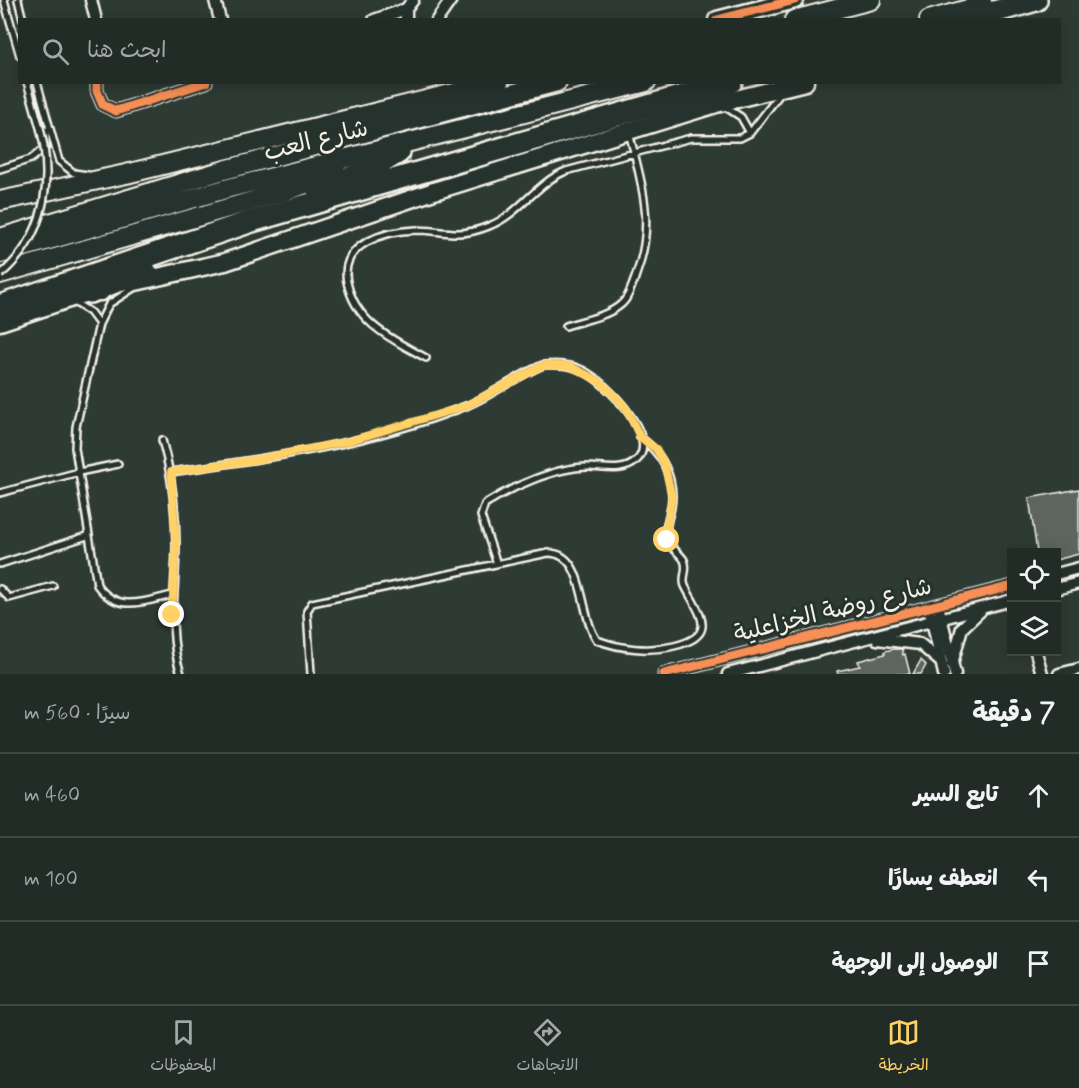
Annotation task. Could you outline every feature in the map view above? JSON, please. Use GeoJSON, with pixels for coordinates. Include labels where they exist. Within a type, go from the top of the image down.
{"type":"FeatureCollection","features":[{"type":"Feature","properties":{"kind":"highway"},"geometry":{"type":"LineString","coordinates":[[972,18],[1020,1]]}},
{"type":"Feature","properties":{"kind":"highway"},"geometry":{"type":"LineString","coordinates":[[0,306],[252,221],[723,84]]}},
{"type":"Feature","properties":{"kind":"highway"},"geometry":{"type":"LineString","coordinates":[[681,95],[716,104]]}},
{"type":"Feature","properties":{"kind":"highway"},"geometry":{"type":"LineString","coordinates":[[252,221],[371,169],[399,152]]}},
{"type":"Feature","properties":{"kind":"highway"},"geometry":{"type":"LineString","coordinates":[[90,292],[257,228],[286,212]]}},
{"type":"Feature","properties":{"kind":"main road"},"geometry":{"type":"LineString","coordinates":[[737,15],[755,0]]}},
{"type":"Feature","properties":{"kind":"main road"},"geometry":{"type":"LineString","coordinates":[[725,18],[795,0]]}},
{"type":"Feature","properties":{"kind":"main road"},"geometry":{"type":"LineString","coordinates":[[803,18],[871,0]]}},
{"type":"Feature","properties":{"kind":"main road"},"geometry":{"type":"LineString","coordinates":[[921,18],[969,0]]}},
{"type":"Feature","properties":{"kind":"main road"},"geometry":{"type":"LineString","coordinates":[[939,18],[1020,1]]}},
{"type":"Feature","properties":{"kind":"main road"},"geometry":{"type":"LineString","coordinates":[[1001,18],[1020,1]]}},
{"type":"Feature","properties":{"kind":"main road","name":"شارع العب"},"geometry":{"type":"LineString","coordinates":[[6,236],[234,167],[549,84]]}},
{"type":"Feature","properties":{"kind":"main road","name":"شارع العب"},"geometry":{"type":"LineString","coordinates":[[0,254],[208,194],[638,84]]}},
{"type":"Feature","properties":{"kind":"main road"},"geometry":{"type":"LineString","coordinates":[[0,322],[90,292],[103,292],[143,280],[225,262],[320,228],[629,131],[716,104],[798,84]]}},
{"type":"Feature","properties":{"kind":"main road"},"geometry":{"type":"LineString","coordinates":[[0,201],[126,174],[470,86]]}},
{"type":"Feature","properties":{"kind":"main road"},"geometry":{"type":"LineString","coordinates":[[0,275],[283,192],[399,152],[430,137]]}},
{"type":"Feature","properties":{"kind":"street"},"geometry":{"type":"LineString","coordinates":[[91,0],[96,18]]}},
{"type":"Feature","properties":{"kind":"street"},"geometry":{"type":"LineString","coordinates":[[215,0],[220,18]]}},
{"type":"Feature","properties":{"kind":"street"},"geometry":{"type":"LineString","coordinates":[[438,18],[451,0]]}},
{"type":"Feature","properties":{"kind":"street"},"geometry":{"type":"LineString","coordinates":[[380,18],[408,9]]}},
{"type":"Feature","properties":{"kind":"street"},"geometry":{"type":"LineString","coordinates":[[97,84],[97,91],[103,105],[116,111],[200,84]]}},
{"type":"Feature","properties":{"kind":"street"},"geometry":{"type":"LineString","coordinates":[[1061,573],[1079,568]]}},
{"type":"Feature","properties":{"kind":"street"},"geometry":{"type":"LineString","coordinates":[[1061,588],[1079,583]]}},
{"type":"Feature","properties":{"kind":"street","name":"شارع روضة الخزاعلية"},"geometry":{"type":"LineString","coordinates":[[664,674],[1007,587]]}},
{"type":"Feature","properties":{"kind":"street","name":"شارع روضة الخزاعلية"},"geometry":{"type":"LineString","coordinates":[[728,674],[1007,601]]}},
{"type":"Feature","properties":{"kind":"street"},"geometry":{"type":"LineString","coordinates":[[934,606],[944,674]]}},
{"type":"Feature","properties":{"kind":"street"},"geometry":{"type":"LineString","coordinates":[[954,669],[962,628],[988,606]]}},
{"type":"Feature","properties":{"kind":"street"},"geometry":{"type":"LineString","coordinates":[[937,620],[954,669]]}},
{"type":"Feature","properties":{"kind":"street"},"geometry":{"type":"LineString","coordinates":[[861,639],[913,641],[926,647],[941,662]]}},
{"type":"Feature","properties":{"kind":"street"},"geometry":{"type":"LineString","coordinates":[[1037,656],[1042,674]]}},
{"type":"Feature","properties":{"kind":"street"},"geometry":{"type":"LineString","coordinates":[[1059,674],[1079,669]]}},
{"type":"Feature","properties":{"kind":"lane"},"geometry":{"type":"LineString","coordinates":[[4,0],[18,49]]}},
{"type":"Feature","properties":{"kind":"lane"},"geometry":{"type":"LineString","coordinates":[[18,0],[22,18]]}},
{"type":"Feature","properties":{"kind":"lane"},"geometry":{"type":"LineString","coordinates":[[0,275],[28,243],[40,220],[43,205],[47,156],[28,84]]}},
{"type":"Feature","properties":{"kind":"lane"},"geometry":{"type":"LineString","coordinates":[[37,84],[57,156],[67,170],[82,174],[126,174]]}},
{"type":"Feature","properties":{"kind":"lane"},"geometry":{"type":"LineString","coordinates":[[426,358],[377,330],[356,308],[345,272],[352,254],[368,241],[390,233],[418,230],[460,233],[487,227],[506,219],[559,174],[691,138],[735,139],[750,133],[768,107],[788,87]]}},
{"type":"Feature","properties":{"kind":"lane"},"geometry":{"type":"LineString","coordinates":[[716,104],[736,112],[745,122],[750,133]]}},
{"type":"Feature","properties":{"kind":"lane"},"geometry":{"type":"LineString","coordinates":[[0,169],[31,159],[46,147],[44,114]]}},
{"type":"Feature","properties":{"kind":"lane"},"geometry":{"type":"LineString","coordinates":[[567,326],[620,306],[630,290],[644,248],[647,213],[629,131]]}},
{"type":"Feature","properties":{"kind":"lane"},"geometry":{"type":"LineString","coordinates":[[143,280],[109,304],[99,324],[75,438],[87,536],[97,585],[112,601],[132,605],[172,595]]}},
{"type":"Feature","properties":{"kind":"lane"},"geometry":{"type":"LineString","coordinates":[[63,301],[84,307],[99,324]]}},
{"type":"Feature","properties":{"kind":"lane"},"geometry":{"type":"LineString","coordinates":[[171,472],[301,452],[396,429],[466,406],[543,365],[557,364],[583,370],[599,381],[626,408],[640,437],[642,450],[638,459],[630,465],[620,468],[568,468],[485,504],[481,516],[497,564]]}},
{"type":"Feature","properties":{"kind":"lane"},"geometry":{"type":"LineString","coordinates":[[311,674],[307,611],[312,603],[548,553],[562,555],[573,566],[594,635],[603,642],[629,648],[656,649],[684,644],[698,636],[702,629],[702,616],[684,583],[686,565],[666,536],[672,497],[669,475],[656,449],[640,437]]}},
{"type":"Feature","properties":{"kind":"lane"},"geometry":{"type":"LineString","coordinates":[[162,440],[171,472],[176,544],[172,595],[174,631],[181,674]]}},
{"type":"Feature","properties":{"kind":"lane"},"geometry":{"type":"LineString","coordinates":[[0,493],[118,464]]}},
{"type":"Feature","properties":{"kind":"lane"},"geometry":{"type":"LineString","coordinates":[[0,564],[87,536]]}},
{"type":"Feature","properties":{"kind":"lane"},"geometry":{"type":"LineString","coordinates":[[0,589],[9,598],[53,586]]}},
{"type":"Feature","properties":{"kind":"building"},"geometry":{"type":"Polygon","coordinates":[[[1079,489],[1079,554],[1061,559],[1061,548],[1036,548],[1029,498],[1079,489]]]}},
{"type":"Feature","properties":{"kind":"building"},"geometry":{"type":"Polygon","coordinates":[[[902,649],[910,674],[838,674],[837,671],[860,666],[858,661],[885,654],[885,651],[902,649]]]}},
{"type":"Feature","properties":{"kind":"building"},"geometry":{"type":"Polygon","coordinates":[[[921,660],[926,665],[921,674],[913,674],[921,660]]]}},
{"type":"Feature","properties":{"kind":"cycle path"},"geometry":{"type":"LineString","coordinates":[[725,18],[795,0]]}},
{"type":"Feature","properties":{"kind":"cycle path"},"geometry":{"type":"LineString","coordinates":[[97,84],[97,91],[103,105],[116,111],[200,84]]}},
{"type":"Feature","properties":{"kind":"cycle path"},"geometry":{"type":"LineString","coordinates":[[664,674],[1007,587]]}},
{"type":"Feature","properties":{"kind":"route"},"geometry":{"type":"LineString","coordinates":[[172,615],[176,544],[171,472],[301,452],[396,429],[466,406],[543,365],[570,366],[583,370],[599,381],[626,408],[636,424],[640,437],[656,449],[669,475],[671,486],[672,497],[667,540]]}}]}
